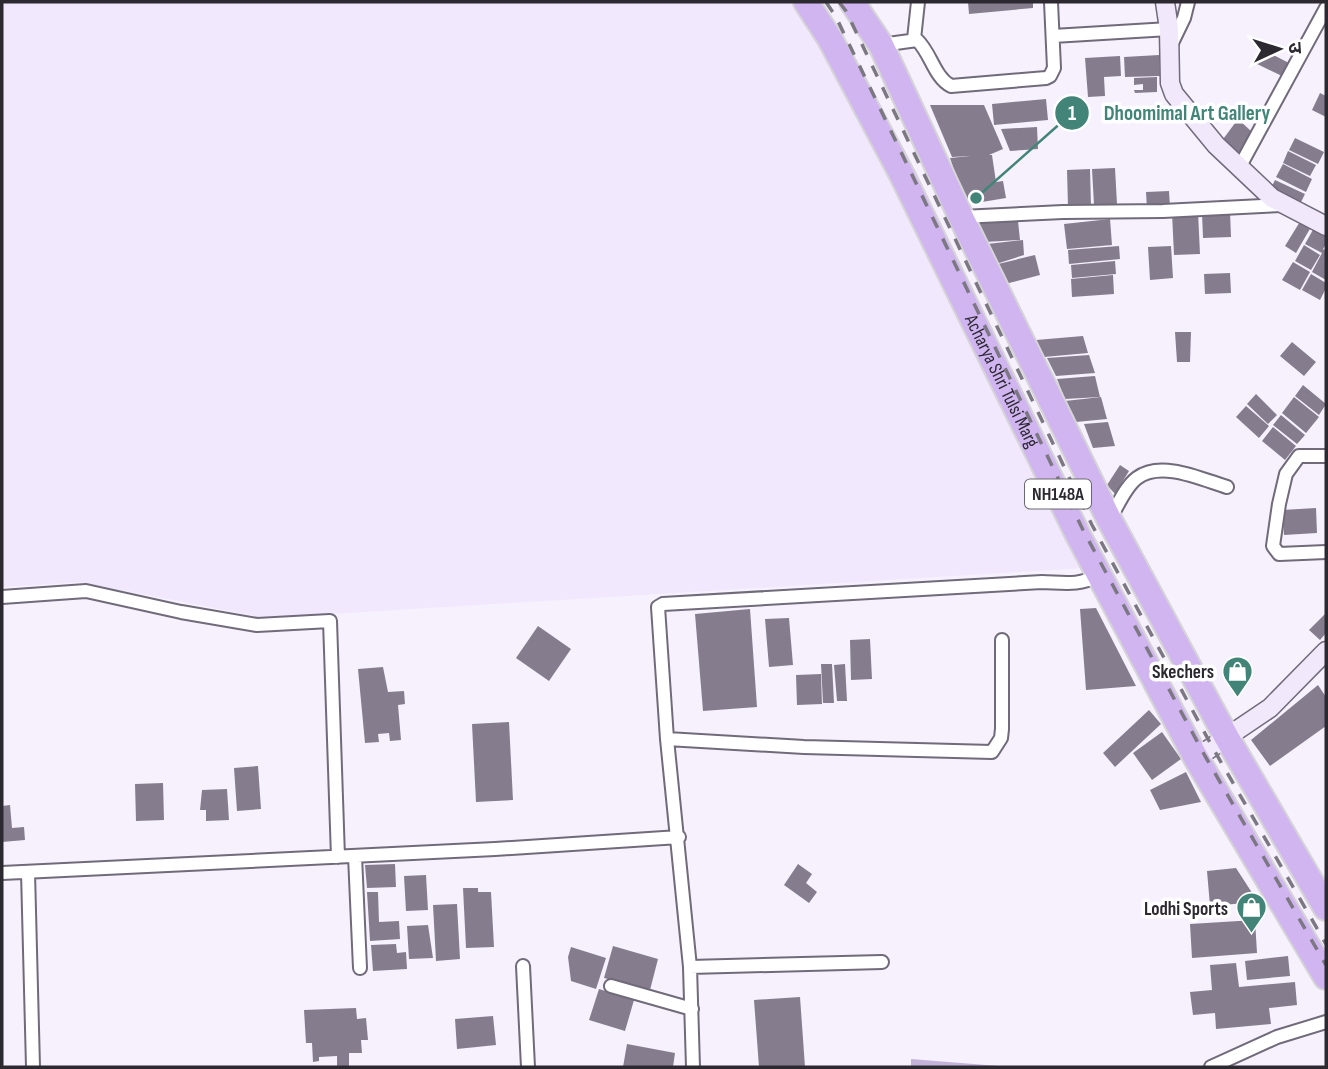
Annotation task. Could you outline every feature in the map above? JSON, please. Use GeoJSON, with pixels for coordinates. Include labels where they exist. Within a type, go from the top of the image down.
{"type":"FeatureCollection","features":[{"type":"Feature","properties":{"kind":"highway","name":"Acharya Shri Tulsi Marg"},"geometry":{"type":"LineString","coordinates":[[806,2],[830,39],[902,175],[1078,535],[1196,758],[1326,977]]}},
{"type":"Feature","properties":{"kind":"highway","name":"Acharya Shri Tulsi Marg"},"geometry":{"type":"LineString","coordinates":[[852,2],[881,45],[961,217],[1109,519],[1227,738],[1326,908]]}},
{"type":"Feature","properties":{"kind":"street"},"geometry":{"type":"LineString","coordinates":[[914,40],[918,2]]}},
{"type":"Feature","properties":{"kind":"street"},"geometry":{"type":"LineString","coordinates":[[881,45],[914,40],[924,47],[946,83],[963,86],[1050,76],[1054,68],[1051,2]]}},
{"type":"Feature","properties":{"kind":"street"},"geometry":{"type":"LineString","coordinates":[[1165,2],[1170,38],[1172,92],[1239,168],[1282,205],[1326,226]]}},
{"type":"Feature","properties":{"kind":"street"},"geometry":{"type":"LineString","coordinates":[[1170,38],[1184,18],[1188,2]]}},
{"type":"Feature","properties":{"kind":"street"},"geometry":{"type":"LineString","coordinates":[[1239,168],[1326,8]]}},
{"type":"Feature","properties":{"kind":"street"},"geometry":{"type":"LineString","coordinates":[[1053,36],[1170,38]]}},
{"type":"Feature","properties":{"kind":"street"},"geometry":{"type":"LineString","coordinates":[[961,217],[1282,205]]}},
{"type":"Feature","properties":{"kind":"street"},"geometry":{"type":"LineString","coordinates":[[1326,456],[1298,456],[1286,474],[1273,546],[1279,554],[1326,552]]}},
{"type":"Feature","properties":{"kind":"street"},"geometry":{"type":"LineString","coordinates":[[1109,519],[1134,481],[1153,471],[1186,475],[1227,487]]}},
{"type":"Feature","properties":{"kind":"street"},"geometry":{"type":"LineString","coordinates":[[693,1067],[690,967],[657,608],[661,604],[1042,582],[1070,585],[1100,575]]}},
{"type":"Feature","properties":{"kind":"street"},"geometry":{"type":"LineString","coordinates":[[2,597],[86,591],[257,625],[330,621],[338,857]]}},
{"type":"Feature","properties":{"kind":"street"},"geometry":{"type":"LineString","coordinates":[[667,738],[753,745],[988,753],[997,745],[1002,729],[1002,640]]}},
{"type":"Feature","properties":{"kind":"street"},"geometry":{"type":"LineString","coordinates":[[1196,758],[1270,708],[1326,651]]}},
{"type":"Feature","properties":{"kind":"street"},"geometry":{"type":"LineString","coordinates":[[2,873],[678,837]]}},
{"type":"Feature","properties":{"kind":"street"},"geometry":{"type":"LineString","coordinates":[[355,856],[360,968]]}},
{"type":"Feature","properties":{"kind":"street"},"geometry":{"type":"LineString","coordinates":[[28,872],[33,1067]]}},
{"type":"Feature","properties":{"kind":"street"},"geometry":{"type":"LineString","coordinates":[[690,967],[882,962]]}},
{"type":"Feature","properties":{"kind":"street"},"geometry":{"type":"LineString","coordinates":[[523,966],[528,1067]]}},
{"type":"Feature","properties":{"kind":"street"},"geometry":{"type":"LineString","coordinates":[[611,986],[692,1009]]}},
{"type":"Feature","properties":{"kind":"street"},"geometry":{"type":"LineString","coordinates":[[1211,1067],[1277,1037],[1326,1022]]}},
{"type":"Feature","properties":{"kind":"shaded area"},"geometry":{"type":"Polygon","coordinates":[[[2,2],[796,2],[811,25],[1084,568],[266,618],[80,582],[2,587],[2,2]]]}},
{"type":"Feature","properties":{"kind":"shaded area"},"geometry":{"type":"Polygon","coordinates":[[[911,1059],[1011,1067],[911,1067],[911,1059]]]}},
{"type":"Feature","properties":{"kind":"building"},"geometry":{"type":"Polygon","coordinates":[[[968,2],[1033,2],[1033,8],[969,14],[968,2]]]}},
{"type":"Feature","properties":{"kind":"building"},"geometry":{"type":"Polygon","coordinates":[[[1262,49],[1289,63],[1282,76],[1255,63],[1262,49]]]}},
{"type":"Feature","properties":{"kind":"building"},"geometry":{"type":"Polygon","coordinates":[[[1159,55],[1160,76],[1125,77],[1124,57],[1159,55]]]}},
{"type":"Feature","properties":{"kind":"building"},"geometry":{"type":"Polygon","coordinates":[[[1120,56],[1121,76],[1104,77],[1105,96],[1088,97],[1085,58],[1120,56]]]}},
{"type":"Feature","properties":{"kind":"building"},"geometry":{"type":"Polygon","coordinates":[[[1157,77],[1157,92],[1135,93],[1134,90],[1143,90],[1143,84],[1134,85],[1134,78],[1157,77]]]}},
{"type":"Feature","properties":{"kind":"building"},"geometry":{"type":"Polygon","coordinates":[[[1320,93],[1326,96],[1326,117],[1312,110],[1320,93]]]}},
{"type":"Feature","properties":{"kind":"building"},"geometry":{"type":"Polygon","coordinates":[[[1046,99],[1048,120],[994,125],[992,104],[1046,99]]]}},
{"type":"Feature","properties":{"kind":"building"},"geometry":{"type":"Polygon","coordinates":[[[930,105],[984,105],[1003,149],[989,155],[992,155],[996,182],[1003,181],[1006,198],[970,204],[960,187],[950,158],[970,156],[952,157],[930,105]]]}},
{"type":"Feature","properties":{"kind":"building"},"geometry":{"type":"Polygon","coordinates":[[[1238,119],[1252,132],[1235,159],[1218,146],[1238,119]]]}},
{"type":"Feature","properties":{"kind":"building"},"geometry":{"type":"Polygon","coordinates":[[[1037,127],[1038,149],[1010,151],[1001,129],[1037,127]]]}},
{"type":"Feature","properties":{"kind":"building"},"geometry":{"type":"Polygon","coordinates":[[[1295,138],[1324,152],[1318,164],[1289,150],[1295,138]]]}},
{"type":"Feature","properties":{"kind":"building"},"geometry":{"type":"Polygon","coordinates":[[[1288,151],[1316,165],[1310,176],[1283,163],[1288,151]]]}},
{"type":"Feature","properties":{"kind":"building"},"geometry":{"type":"Polygon","coordinates":[[[1283,164],[1312,179],[1306,192],[1276,177],[1283,164]]]}},
{"type":"Feature","properties":{"kind":"building"},"geometry":{"type":"Polygon","coordinates":[[[1115,168],[1117,204],[1094,205],[1092,169],[1115,168]]]}},
{"type":"Feature","properties":{"kind":"building"},"geometry":{"type":"Polygon","coordinates":[[[1090,169],[1091,206],[1068,207],[1067,170],[1090,169]]]}},
{"type":"Feature","properties":{"kind":"building"},"geometry":{"type":"Polygon","coordinates":[[[1275,180],[1305,194],[1298,208],[1268,194],[1275,180]]]}},
{"type":"Feature","properties":{"kind":"building"},"geometry":{"type":"Polygon","coordinates":[[[1169,191],[1170,207],[1147,209],[1146,192],[1169,191]]]}},
{"type":"Feature","properties":{"kind":"building"},"geometry":{"type":"Polygon","coordinates":[[[1198,212],[1200,254],[1174,255],[1172,213],[1198,212]]]}},
{"type":"Feature","properties":{"kind":"building"},"geometry":{"type":"Polygon","coordinates":[[[1230,212],[1231,237],[1203,238],[1202,213],[1230,212]]]}},
{"type":"Feature","properties":{"kind":"building"},"geometry":{"type":"Polygon","coordinates":[[[1110,219],[1112,245],[1067,249],[1064,224],[1110,219]]]}},
{"type":"Feature","properties":{"kind":"building"},"geometry":{"type":"Polygon","coordinates":[[[1301,220],[1311,227],[1296,253],[1285,246],[1301,220]]]}},
{"type":"Feature","properties":{"kind":"building"},"geometry":{"type":"Polygon","coordinates":[[[1018,221],[1020,240],[985,242],[979,223],[1018,221]]]}},
{"type":"Feature","properties":{"kind":"building"},"geometry":{"type":"Polygon","coordinates":[[[1314,228],[1326,235],[1323,249],[1326,251],[1326,280],[1312,272],[1322,253],[1305,244],[1314,228]]]}},
{"type":"Feature","properties":{"kind":"building"},"geometry":{"type":"Polygon","coordinates":[[[1023,240],[1024,255],[996,264],[987,244],[1023,240]]]}},
{"type":"Feature","properties":{"kind":"building"},"geometry":{"type":"Polygon","coordinates":[[[1304,245],[1320,255],[1311,270],[1295,261],[1304,245]]]}},
{"type":"Feature","properties":{"kind":"building"},"geometry":{"type":"Polygon","coordinates":[[[1119,246],[1120,259],[1069,264],[1068,250],[1119,246]]]}},
{"type":"Feature","properties":{"kind":"building"},"geometry":{"type":"Polygon","coordinates":[[[1171,246],[1173,278],[1150,280],[1148,247],[1171,246]]]}},
{"type":"Feature","properties":{"kind":"building"},"geometry":{"type":"Polygon","coordinates":[[[1035,255],[1040,275],[1005,284],[998,264],[1035,255]]]}},
{"type":"Feature","properties":{"kind":"building"},"geometry":{"type":"Polygon","coordinates":[[[1115,261],[1116,274],[1072,278],[1071,265],[1115,261]]]}},
{"type":"Feature","properties":{"kind":"building"},"geometry":{"type":"Polygon","coordinates":[[[1293,262],[1310,272],[1300,290],[1282,280],[1293,262]]]}},
{"type":"Feature","properties":{"kind":"building"},"geometry":{"type":"Polygon","coordinates":[[[1230,273],[1231,293],[1205,294],[1204,274],[1230,273]]]}},
{"type":"Feature","properties":{"kind":"building"},"geometry":{"type":"Polygon","coordinates":[[[1311,274],[1326,283],[1320,300],[1302,290],[1311,274]]]}},
{"type":"Feature","properties":{"kind":"building"},"geometry":{"type":"Polygon","coordinates":[[[1113,275],[1114,294],[1072,297],[1071,279],[1113,275]]]}},
{"type":"Feature","properties":{"kind":"building"},"geometry":{"type":"Polygon","coordinates":[[[1175,332],[1191,332],[1190,362],[1177,362],[1175,332]]]}},
{"type":"Feature","properties":{"kind":"building"},"geometry":{"type":"Polygon","coordinates":[[[1083,336],[1088,353],[1044,357],[1036,340],[1083,336]]]}},
{"type":"Feature","properties":{"kind":"building"},"geometry":{"type":"Polygon","coordinates":[[[1292,342],[1316,362],[1304,376],[1280,356],[1292,342]]]}},
{"type":"Feature","properties":{"kind":"building"},"geometry":{"type":"Polygon","coordinates":[[[1089,355],[1095,373],[1056,376],[1047,358],[1089,355]]]}},
{"type":"Feature","properties":{"kind":"building"},"geometry":{"type":"Polygon","coordinates":[[[1095,376],[1100,397],[1065,399],[1057,379],[1095,376]]]}},
{"type":"Feature","properties":{"kind":"building"},"geometry":{"type":"Polygon","coordinates":[[[1303,385],[1326,404],[1319,415],[1295,396],[1303,385]]]}},
{"type":"Feature","properties":{"kind":"building"},"geometry":{"type":"Polygon","coordinates":[[[1256,394],[1277,415],[1268,424],[1247,404],[1256,394]]]}},
{"type":"Feature","properties":{"kind":"building"},"geometry":{"type":"Polygon","coordinates":[[[1101,397],[1107,419],[1076,422],[1065,401],[1101,397]]]}},
{"type":"Feature","properties":{"kind":"building"},"geometry":{"type":"Polygon","coordinates":[[[1294,397],[1319,417],[1306,433],[1282,413],[1294,397]]]}},
{"type":"Feature","properties":{"kind":"building"},"geometry":{"type":"Polygon","coordinates":[[[1246,406],[1269,426],[1259,438],[1236,417],[1246,406]]]}},
{"type":"Feature","properties":{"kind":"building"},"geometry":{"type":"Polygon","coordinates":[[[1281,415],[1305,435],[1297,444],[1273,425],[1281,415]]]}},
{"type":"Feature","properties":{"kind":"building"},"geometry":{"type":"Polygon","coordinates":[[[1108,422],[1115,446],[1093,448],[1084,424],[1108,422]]]}},
{"type":"Feature","properties":{"kind":"building"},"geometry":{"type":"Polygon","coordinates":[[[1273,427],[1296,446],[1285,460],[1262,441],[1273,427]]]}},
{"type":"Feature","properties":{"kind":"building"},"geometry":{"type":"Polygon","coordinates":[[[1120,465],[1129,471],[1115,494],[1107,485],[1120,465]]]}},
{"type":"Feature","properties":{"kind":"building"},"geometry":{"type":"Polygon","coordinates":[[[1316,508],[1317,533],[1284,535],[1282,510],[1316,508]]]}},
{"type":"Feature","properties":{"kind":"building"},"geometry":{"type":"Polygon","coordinates":[[[1096,608],[1136,686],[1086,690],[1080,609],[1096,608]]]}},
{"type":"Feature","properties":{"kind":"building"},"geometry":{"type":"Polygon","coordinates":[[[750,609],[757,707],[703,711],[695,614],[750,609]]]}},
{"type":"Feature","properties":{"kind":"building"},"geometry":{"type":"Polygon","coordinates":[[[1326,613],[1326,633],[1320,640],[1309,630],[1326,613]]]}},
{"type":"Feature","properties":{"kind":"building"},"geometry":{"type":"Polygon","coordinates":[[[789,618],[793,665],[769,667],[765,619],[789,618]]]}},
{"type":"Feature","properties":{"kind":"building"},"geometry":{"type":"Polygon","coordinates":[[[538,626],[571,649],[549,681],[516,658],[538,626]]]}},
{"type":"Feature","properties":{"kind":"building"},"geometry":{"type":"Polygon","coordinates":[[[870,639],[872,679],[851,680],[850,640],[870,639]]]}},
{"type":"Feature","properties":{"kind":"building"},"geometry":{"type":"Polygon","coordinates":[[[821,664],[832,664],[834,703],[823,703],[821,664]]]}},
{"type":"Feature","properties":{"kind":"building"},"geometry":{"type":"Polygon","coordinates":[[[845,664],[847,701],[837,701],[834,665],[845,664]]]}},
{"type":"Feature","properties":{"kind":"building"},"geometry":{"type":"Polygon","coordinates":[[[383,667],[388,692],[404,691],[405,704],[398,705],[401,740],[390,741],[389,733],[378,734],[379,742],[365,743],[358,669],[383,667]]]}},
{"type":"Feature","properties":{"kind":"building"},"geometry":{"type":"Polygon","coordinates":[[[821,674],[822,704],[797,705],[796,675],[821,674]]]}},
{"type":"Feature","properties":{"kind":"building"},"geometry":{"type":"Polygon","coordinates":[[[1318,685],[1326,697],[1326,726],[1270,766],[1251,740],[1318,685]]]}},
{"type":"Feature","properties":{"kind":"building"},"geometry":{"type":"Polygon","coordinates":[[[1149,710],[1161,724],[1115,767],[1103,753],[1149,710]]]}},
{"type":"Feature","properties":{"kind":"building"},"geometry":{"type":"Polygon","coordinates":[[[509,722],[513,800],[476,802],[472,724],[509,722]]]}},
{"type":"Feature","properties":{"kind":"building"},"geometry":{"type":"Polygon","coordinates":[[[1162,732],[1181,759],[1152,780],[1133,753],[1162,732]]]}},
{"type":"Feature","properties":{"kind":"building"},"geometry":{"type":"Polygon","coordinates":[[[258,766],[261,809],[237,811],[234,768],[258,766]]]}},
{"type":"Feature","properties":{"kind":"building"},"geometry":{"type":"Polygon","coordinates":[[[1186,772],[1201,802],[1160,810],[1150,790],[1186,772]]]}},
{"type":"Feature","properties":{"kind":"building"},"geometry":{"type":"Polygon","coordinates":[[[163,783],[164,820],[136,821],[135,784],[163,783]]]}},
{"type":"Feature","properties":{"kind":"building"},"geometry":{"type":"Polygon","coordinates":[[[227,789],[229,820],[206,821],[206,810],[200,810],[202,790],[227,789]]]}},
{"type":"Feature","properties":{"kind":"building"},"geometry":{"type":"Polygon","coordinates":[[[10,805],[12,828],[24,827],[25,840],[2,842],[2,806],[10,805]]]}},
{"type":"Feature","properties":{"kind":"building"},"geometry":{"type":"Polygon","coordinates":[[[395,864],[396,887],[367,888],[365,865],[395,864]]]}},
{"type":"Feature","properties":{"kind":"building"},"geometry":{"type":"Polygon","coordinates":[[[798,864],[812,874],[806,883],[817,892],[809,903],[784,885],[798,864]]]}},
{"type":"Feature","properties":{"kind":"building"},"geometry":{"type":"Polygon","coordinates":[[[1236,868],[1258,902],[1210,906],[1207,871],[1236,868]]]}},
{"type":"Feature","properties":{"kind":"building"},"geometry":{"type":"Polygon","coordinates":[[[426,875],[428,910],[406,911],[404,876],[426,875]]]}},
{"type":"Feature","properties":{"kind":"building"},"geometry":{"type":"Polygon","coordinates":[[[463,888],[478,888],[478,892],[491,892],[494,947],[466,948],[463,888]]]}},
{"type":"Feature","properties":{"kind":"building"},"geometry":{"type":"Polygon","coordinates":[[[367,892],[378,892],[379,922],[399,921],[400,939],[370,941],[367,892]]]}},
{"type":"Feature","properties":{"kind":"building"},"geometry":{"type":"Polygon","coordinates":[[[457,904],[460,959],[436,961],[433,905],[457,904]]]}},
{"type":"Feature","properties":{"kind":"building"},"geometry":{"type":"Polygon","coordinates":[[[1255,920],[1257,953],[1192,958],[1190,924],[1255,920]]]}},
{"type":"Feature","properties":{"kind":"building"},"geometry":{"type":"Polygon","coordinates":[[[428,925],[433,958],[409,959],[407,926],[428,925]]]}},
{"type":"Feature","properties":{"kind":"building"},"geometry":{"type":"Polygon","coordinates":[[[396,944],[397,953],[406,952],[407,969],[373,971],[371,945],[396,944]]]}},
{"type":"Feature","properties":{"kind":"building"},"geometry":{"type":"Polygon","coordinates":[[[613,946],[658,959],[650,990],[604,978],[613,946]]]}},
{"type":"Feature","properties":{"kind":"building"},"geometry":{"type":"Polygon","coordinates":[[[571,947],[606,958],[596,989],[571,981],[568,957],[571,947]]]}},
{"type":"Feature","properties":{"kind":"building"},"geometry":{"type":"Polygon","coordinates":[[[1288,956],[1290,976],[1247,980],[1245,961],[1288,956]]]}},
{"type":"Feature","properties":{"kind":"building"},"geometry":{"type":"Polygon","coordinates":[[[1236,963],[1239,987],[1295,982],[1297,1005],[1269,1008],[1271,1024],[1216,1029],[1215,1013],[1193,1015],[1190,992],[1212,990],[1210,965],[1236,963]]]}},
{"type":"Feature","properties":{"kind":"building"},"geometry":{"type":"Polygon","coordinates":[[[599,989],[634,1000],[625,1031],[589,1020],[599,989]]]}},
{"type":"Feature","properties":{"kind":"building"},"geometry":{"type":"Polygon","coordinates":[[[800,997],[805,1067],[759,1067],[754,1000],[800,997]]]}},
{"type":"Feature","properties":{"kind":"building"},"geometry":{"type":"Polygon","coordinates":[[[356,1008],[357,1019],[366,1018],[368,1040],[361,1040],[362,1053],[349,1053],[349,1066],[337,1066],[337,1056],[319,1057],[319,1061],[313,1062],[312,1043],[306,1043],[304,1010],[356,1008]]]}},
{"type":"Feature","properties":{"kind":"building"},"geometry":{"type":"Polygon","coordinates":[[[493,1016],[496,1045],[457,1049],[455,1019],[493,1016]]]}},
{"type":"Feature","properties":{"kind":"building"},"geometry":{"type":"Polygon","coordinates":[[[627,1044],[675,1053],[673,1067],[623,1067],[627,1044]]]}},
{"type":"Feature","properties":{"kind":"railway"},"geometry":{"type":"LineString","coordinates":[[826,2],[836,17],[1083,530],[1205,756],[1326,965]]}},
{"type":"Feature","properties":{"kind":"railway"},"geometry":{"type":"LineString","coordinates":[[839,2],[846,11],[1092,525],[1214,750],[1326,944]]}},
{"type":"Feature","properties":{"kind":"place","name":"Dhoomimal Art Gallery"},"geometry":{"type":"Point","coordinates":[976,198]}},
{"type":"Feature","properties":{"kind":"place","name":"Skechers"},"geometry":{"type":"Point","coordinates":[1237,698]}},
{"type":"Feature","properties":{"kind":"place","name":"Lodhi Sports"},"geometry":{"type":"Point","coordinates":[1251,935]}}]}
